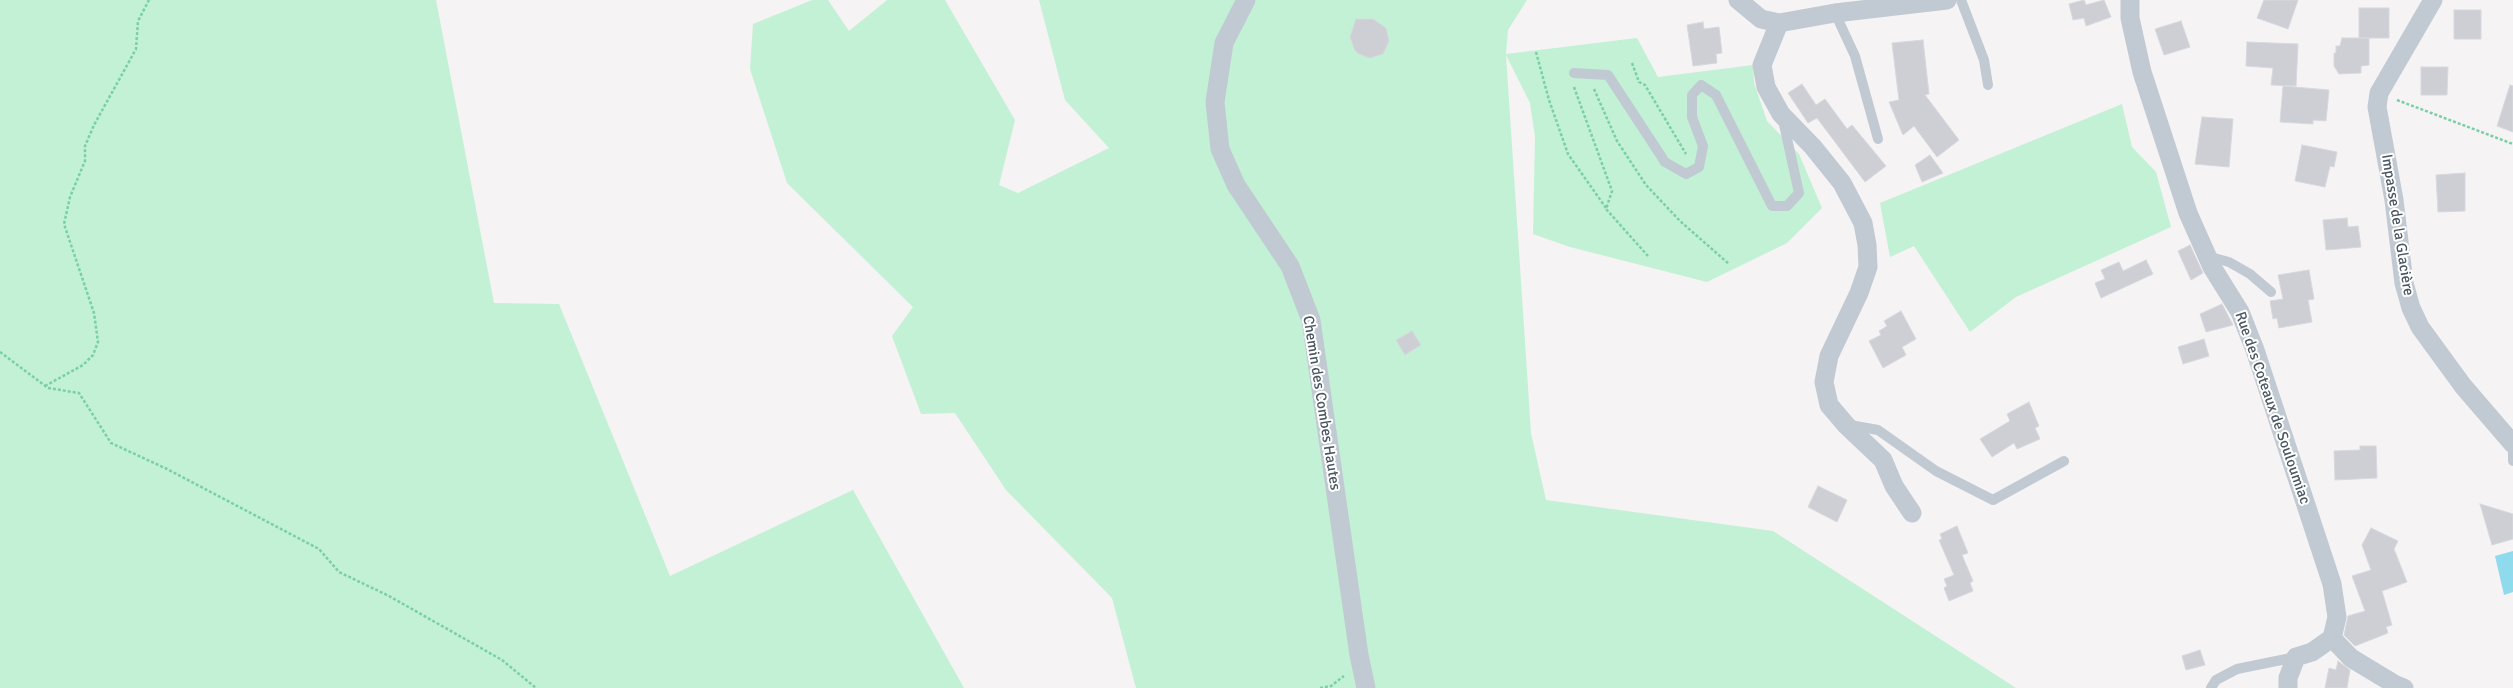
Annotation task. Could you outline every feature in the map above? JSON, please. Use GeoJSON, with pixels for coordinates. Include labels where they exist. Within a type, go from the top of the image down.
{"type":"FeatureCollection","features":[{"type":"Feature","properties":{"kind":"street","name":"Chemin des Combes Hautes"},"geometry":{"type":"LineString","coordinates":[[1246,0],[1224,43],[1215,102],[1220,149],[1236,185],[1290,266],[1311,320],[1359,655],[1366,688]]}},
{"type":"Feature","properties":{"kind":"street"},"geometry":{"type":"LineString","coordinates":[[1738,0],[1760,19],[1779,24],[1834,7],[1947,0]]}},
{"type":"Feature","properties":{"kind":"street","name":"Rue des Coteaux de Souloumiac"},"geometry":{"type":"LineString","coordinates":[[2130,0],[2130,18],[2142,72],[2188,213],[2207,256],[2240,312],[2255,350],[2332,584],[2338,617],[2332,638]]}},
{"type":"Feature","properties":{"kind":"street","name":"Impasse de la Glacière"},"geometry":{"type":"LineString","coordinates":[[2433,0],[2379,93],[2377,107],[2394,200],[2404,283],[2411,308],[2420,327],[2463,386],[2513,444]]}},
{"type":"Feature","properties":{"kind":"street"},"geometry":{"type":"LineString","coordinates":[[1779,24],[1762,64],[1766,86],[1781,114],[1813,147],[1842,183],[1863,223],[1868,267],[1859,293],[1829,356],[1824,382],[1829,405],[1846,425],[1883,460],[1894,486],[1912,513]]}},
{"type":"Feature","properties":{"kind":"street"},"geometry":{"type":"LineString","coordinates":[[2288,688],[2288,678],[2296,657],[2312,652],[2332,638],[2350,658],[2394,684],[2404,688]]}},
{"type":"Feature","properties":{"kind":"lane"},"geometry":{"type":"LineString","coordinates":[[1961,0],[1984,60],[1988,85]]}},
{"type":"Feature","properties":{"kind":"lane"},"geometry":{"type":"LineString","coordinates":[[1834,7],[1855,56],[1878,139]]}},
{"type":"Feature","properties":{"kind":"lane"},"geometry":{"type":"LineString","coordinates":[[1574,73],[1608,74],[1665,162],[1686,174],[1699,167],[1703,146],[1692,117],[1692,95],[1701,86],[1716,95],[1772,206],[1787,206],[1799,193],[1781,114]]}},
{"type":"Feature","properties":{"kind":"lane"},"geometry":{"type":"LineString","coordinates":[[2207,256],[2229,262],[2250,274],[2270,292]]}},
{"type":"Feature","properties":{"kind":"lane"},"geometry":{"type":"LineString","coordinates":[[1846,425],[1878,430],[1936,471],[1993,500],[2064,461]]}},
{"type":"Feature","properties":{"kind":"lane"},"geometry":{"type":"LineString","coordinates":[[2513,451],[2513,461]]}},
{"type":"Feature","properties":{"kind":"lane"},"geometry":{"type":"LineString","coordinates":[[2211,688],[2216,680],[2237,669],[2296,657]]}},
{"type":"Feature","properties":{"kind":"path"},"geometry":{"type":"LineString","coordinates":[[45,386],[83,365],[93,355],[98,342],[94,313],[64,224],[70,197],[85,161],[85,146],[94,125],[136,49],[138,21],[149,0]]}},
{"type":"Feature","properties":{"kind":"path"},"geometry":{"type":"LineString","coordinates":[[1536,52],[1549,100],[1568,154],[1606,209],[1648,256]]}},
{"type":"Feature","properties":{"kind":"path"},"geometry":{"type":"LineString","coordinates":[[1632,63],[1639,82],[1645,85],[1684,152],[1699,167]]}},
{"type":"Feature","properties":{"kind":"path"},"geometry":{"type":"LineString","coordinates":[[1574,73],[1573,89],[1612,191],[1606,209]]}},
{"type":"Feature","properties":{"kind":"path"},"geometry":{"type":"LineString","coordinates":[[1588,73],[1617,141],[1646,185],[1680,221],[1729,264]]}},
{"type":"Feature","properties":{"kind":"path"},"geometry":{"type":"LineString","coordinates":[[2399,100],[2513,144]]}},
{"type":"Feature","properties":{"kind":"path"},"geometry":{"type":"LineString","coordinates":[[0,352],[48,388],[79,393],[111,443],[167,469],[319,549],[339,572],[389,596],[502,660],[536,688]]}},
{"type":"Feature","properties":{"kind":"green space"},"geometry":{"type":"Polygon","coordinates":[[[0,0],[436,0],[494,303],[559,304],[670,576],[853,490],[964,688],[0,688],[0,0]]]}},
{"type":"Feature","properties":{"kind":"green space"},"geometry":{"type":"Polygon","coordinates":[[[812,0],[828,0],[849,31],[887,0],[945,0],[1015,120],[999,185],[1018,193],[1109,148],[1065,100],[1039,0],[1527,0],[1508,30],[1506,54],[1637,38],[1658,77],[1753,65],[1754,83],[1767,121],[1799,154],[1822,208],[1787,243],[1707,282],[1570,247],[1533,234],[1535,137],[1530,103],[1506,55],[1531,433],[1546,500],[1773,531],[2016,688],[1136,688],[1112,598],[1006,490],[955,413],[921,414],[892,336],[913,307],[787,183],[750,69],[753,24],[812,0]]]}},
{"type":"Feature","properties":{"kind":"green space"},"geometry":{"type":"Polygon","coordinates":[[[2122,104],[2132,147],[2156,172],[2171,227],[2016,297],[1970,332],[1914,246],[1890,257],[1880,203],[2122,104]]]}},
{"type":"Feature","properties":{"kind":"water"},"geometry":{"type":"Polygon","coordinates":[[[2513,551],[2513,592],[2504,595],[2495,556],[2513,551]]]}},
{"type":"Feature","properties":{"kind":"building"},"geometry":{"type":"Polygon","coordinates":[[[2084,0],[2086,5],[2104,0],[2111,17],[2086,26],[2084,18],[2073,20],[2069,4],[2084,0]]]}},
{"type":"Feature","properties":{"kind":"building"},"geometry":{"type":"Polygon","coordinates":[[[2264,0],[2298,0],[2288,29],[2257,18],[2264,0]]]}},
{"type":"Feature","properties":{"kind":"building"},"geometry":{"type":"Polygon","coordinates":[[[2359,8],[2389,8],[2389,38],[2359,38],[2359,8]]]}},
{"type":"Feature","properties":{"kind":"building"},"geometry":{"type":"Polygon","coordinates":[[[2454,10],[2481,10],[2481,39],[2454,39],[2454,10]]]}},
{"type":"Feature","properties":{"kind":"building"},"geometry":{"type":"Polygon","coordinates":[[[1356,19],[1373,19],[1386,28],[1389,41],[1383,54],[1370,58],[1355,51],[1350,37],[1356,19]]]}},
{"type":"Feature","properties":{"kind":"building"},"geometry":{"type":"Polygon","coordinates":[[[2181,21],[2190,47],[2164,55],[2155,29],[2181,21]]]}},
{"type":"Feature","properties":{"kind":"building"},"geometry":{"type":"Polygon","coordinates":[[[1703,22],[1704,29],[1719,27],[1722,53],[1716,54],[1717,63],[1693,66],[1687,25],[1703,22]]]}},
{"type":"Feature","properties":{"kind":"building"},"geometry":{"type":"Polygon","coordinates":[[[2342,38],[2369,38],[2369,65],[2361,66],[2361,73],[2339,74],[2334,66],[2334,53],[2336,53],[2336,46],[2340,46],[2342,38]]]}},
{"type":"Feature","properties":{"kind":"building"},"geometry":{"type":"Polygon","coordinates":[[[1923,40],[1929,94],[1925,95],[1959,140],[1937,157],[1914,126],[1903,135],[1889,102],[1899,100],[1892,43],[1923,40]]]}},
{"type":"Feature","properties":{"kind":"building"},"geometry":{"type":"Polygon","coordinates":[[[2247,42],[2298,44],[2296,86],[2271,85],[2273,68],[2246,66],[2247,42]]]}},
{"type":"Feature","properties":{"kind":"building"},"geometry":{"type":"Polygon","coordinates":[[[2421,67],[2448,67],[2447,95],[2421,95],[2421,67]]]}},
{"type":"Feature","properties":{"kind":"building"},"geometry":{"type":"Polygon","coordinates":[[[1802,84],[1816,105],[1825,99],[1847,129],[1852,125],[1886,166],[1865,182],[1817,118],[1808,123],[1788,93],[1802,84]]]}},
{"type":"Feature","properties":{"kind":"building"},"geometry":{"type":"Polygon","coordinates":[[[2510,85],[2513,86],[2513,132],[2497,126],[2510,85]]]}},
{"type":"Feature","properties":{"kind":"building"},"geometry":{"type":"Polygon","coordinates":[[[2283,86],[2329,90],[2326,121],[2313,120],[2313,124],[2280,122],[2283,86]]]}},
{"type":"Feature","properties":{"kind":"building"},"geometry":{"type":"Polygon","coordinates":[[[2202,117],[2233,119],[2229,167],[2195,164],[2202,117]]]}},
{"type":"Feature","properties":{"kind":"building"},"geometry":{"type":"Polygon","coordinates":[[[2302,145],[2337,152],[2334,167],[2330,166],[2325,187],[2295,181],[2302,145]]]}},
{"type":"Feature","properties":{"kind":"building"},"geometry":{"type":"Polygon","coordinates":[[[1930,155],[1943,173],[1922,182],[1915,165],[1930,155]]]}},
{"type":"Feature","properties":{"kind":"building"},"geometry":{"type":"Polygon","coordinates":[[[2465,173],[2465,211],[2438,212],[2436,175],[2465,173]]]}},
{"type":"Feature","properties":{"kind":"building"},"geometry":{"type":"Polygon","coordinates":[[[2347,218],[2348,227],[2358,226],[2361,247],[2326,250],[2323,220],[2347,218]]]}},
{"type":"Feature","properties":{"kind":"building"},"geometry":{"type":"Polygon","coordinates":[[[2190,245],[2203,273],[2191,280],[2178,251],[2190,245]]]}},
{"type":"Feature","properties":{"kind":"building"},"geometry":{"type":"Polygon","coordinates":[[[2146,260],[2153,274],[2101,298],[2095,283],[2105,279],[2101,270],[2119,262],[2123,271],[2146,260]]]}},
{"type":"Feature","properties":{"kind":"building"},"geometry":{"type":"Polygon","coordinates":[[[2309,270],[2314,299],[2308,300],[2312,322],[2279,328],[2277,318],[2273,319],[2270,301],[2283,299],[2278,275],[2309,270]]]}},
{"type":"Feature","properties":{"kind":"building"},"geometry":{"type":"Polygon","coordinates":[[[2222,304],[2233,325],[2206,332],[2200,314],[2222,304]]]}},
{"type":"Feature","properties":{"kind":"building"},"geometry":{"type":"Polygon","coordinates":[[[1901,311],[1916,339],[1902,347],[1906,355],[1883,368],[1869,341],[1881,335],[1879,331],[1887,326],[1884,321],[1901,311]]]}},
{"type":"Feature","properties":{"kind":"building"},"geometry":{"type":"Polygon","coordinates":[[[1412,331],[1421,345],[1405,355],[1396,340],[1412,331]]]}},
{"type":"Feature","properties":{"kind":"building"},"geometry":{"type":"Polygon","coordinates":[[[2204,339],[2209,356],[2183,364],[2178,347],[2204,339]]]}},
{"type":"Feature","properties":{"kind":"building"},"geometry":{"type":"Polygon","coordinates":[[[2029,402],[2039,426],[2035,428],[2040,439],[2017,449],[2014,443],[1992,457],[1980,439],[2010,421],[2007,414],[2029,402]]]}},
{"type":"Feature","properties":{"kind":"building"},"geometry":{"type":"Polygon","coordinates":[[[2360,446],[2376,446],[2377,478],[2335,480],[2334,451],[2360,450],[2360,446]]]}},
{"type":"Feature","properties":{"kind":"building"},"geometry":{"type":"Polygon","coordinates":[[[1818,486],[1847,500],[1837,522],[1808,507],[1818,486]]]}},
{"type":"Feature","properties":{"kind":"building"},"geometry":{"type":"Polygon","coordinates":[[[2480,504],[2513,514],[2513,539],[2492,545],[2480,504]]]}},
{"type":"Feature","properties":{"kind":"building"},"geometry":{"type":"Polygon","coordinates":[[[1957,526],[1968,553],[1962,555],[1973,581],[1970,583],[1973,591],[1949,601],[1944,588],[1947,586],[1944,579],[1954,575],[1939,540],[1942,539],[1940,534],[1957,526]]]}},
{"type":"Feature","properties":{"kind":"building"},"geometry":{"type":"Polygon","coordinates":[[[2371,528],[2398,541],[2394,549],[2407,582],[2382,591],[2392,625],[2386,627],[2388,633],[2355,646],[2344,635],[2348,616],[2365,611],[2352,576],[2371,570],[2362,545],[2371,528]]]}},
{"type":"Feature","properties":{"kind":"building"},"geometry":{"type":"Polygon","coordinates":[[[2200,650],[2205,665],[2186,670],[2182,656],[2200,650]]]}},
{"type":"Feature","properties":{"kind":"building"},"geometry":{"type":"Polygon","coordinates":[[[2338,661],[2350,670],[2347,688],[2325,688],[2329,668],[2336,670],[2338,661]]]}}]}
